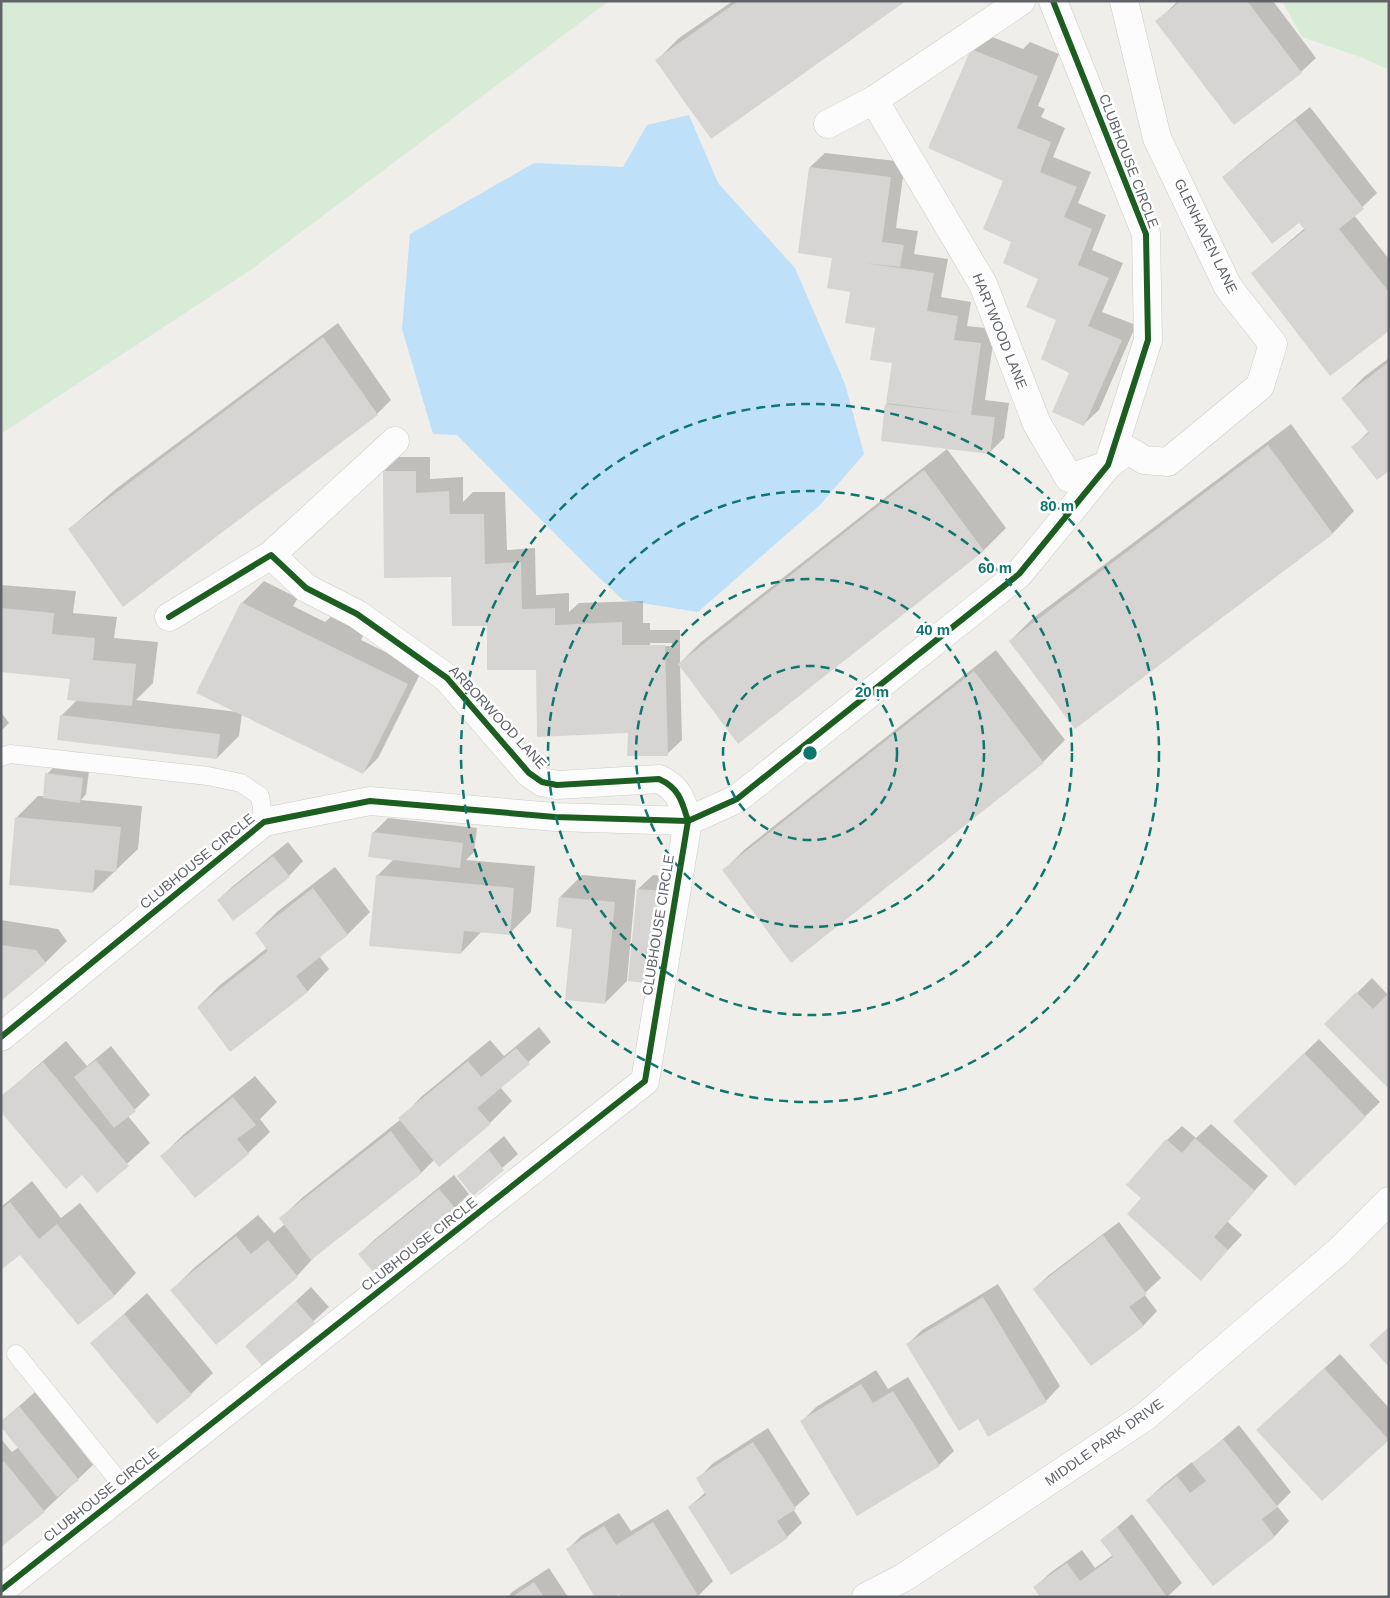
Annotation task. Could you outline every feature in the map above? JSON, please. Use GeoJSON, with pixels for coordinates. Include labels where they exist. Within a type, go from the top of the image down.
{"type":"FeatureCollection","features":[{"type":"Feature","properties":{"kind":"street"},"geometry":{"type":"LineString","coordinates":[[828,124],[874,100],[1021,1]]}},
{"type":"Feature","properties":{"kind":"street","name":"CLUBHOUSE CIRCLE"},"geometry":{"type":"LineString","coordinates":[[1,1037],[264,822],[370,801],[555,817],[688,821],[737,799],[1019,574],[1108,464],[1148,340],[1146,234],[1053,1]]}},
{"type":"Feature","properties":{"kind":"street","name":"GLENHAVEN LANE"},"geometry":{"type":"LineString","coordinates":[[1108,464],[1128,450],[1144,460],[1168,462],[1260,386],[1273,344],[1228,287],[1157,138],[1124,1]]}},
{"type":"Feature","properties":{"kind":"street","name":"HARTWOOD LANE"},"geometry":{"type":"LineString","coordinates":[[874,100],[983,284],[1037,424],[1069,478],[1108,464]]}},
{"type":"Feature","properties":{"kind":"street"},"geometry":{"type":"LineString","coordinates":[[168,618],[271,555],[394,440]]}},
{"type":"Feature","properties":{"kind":"street","name":"ARBORWOOD LANE"},"geometry":{"type":"LineString","coordinates":[[271,555],[306,588],[357,614],[447,678],[529,773],[542,782],[557,785],[659,779],[670,784],[680,794],[688,821]]}},
{"type":"Feature","properties":{"kind":"street","name":"CLUBHOUSE CIRCLE"},"geometry":{"type":"LineString","coordinates":[[1,1590],[645,1081],[688,821]]}},
{"type":"Feature","properties":{"kind":"street","name":"MIDDLE PARK DRIVE"},"geometry":{"type":"LineString","coordinates":[[866,1597],[903,1578],[1146,1416],[1339,1251],[1389,1201]]}},
{"type":"Feature","properties":{"kind":"lane"},"geometry":{"type":"LineString","coordinates":[[1,757],[10,754],[208,776],[241,783],[260,796],[264,822]]}},
{"type":"Feature","properties":{"kind":"lane"},"geometry":{"type":"LineString","coordinates":[[16,1354],[127,1491]]}},
{"type":"Feature","properties":{"kind":"green space"},"geometry":{"type":"Polygon","coordinates":[[[1,1],[609,1],[252,269],[1,434],[1,1]]]}},
{"type":"Feature","properties":{"kind":"green space"},"geometry":{"type":"Polygon","coordinates":[[[1282,1],[1389,1],[1389,70],[1363,58],[1302,37],[1282,1]]]}},
{"type":"Feature","properties":{"kind":"water"},"geometry":{"type":"Polygon","coordinates":[[[689,115],[718,183],[795,268],[845,384],[864,454],[820,505],[698,612],[623,600],[457,435],[433,434],[402,329],[410,234],[534,163],[623,167],[647,125],[689,115]]]}},
{"type":"Feature","properties":{"kind":"building"},"geometry":{"type":"Polygon","coordinates":[[[738,1],[906,1],[711,139],[655,60],[738,1]]]}},
{"type":"Feature","properties":{"kind":"building"},"geometry":{"type":"Polygon","coordinates":[[[1181,1],[1247,1],[1302,73],[1234,125],[1155,21],[1181,1]]]}},
{"type":"Feature","properties":{"kind":"building"},"geometry":{"type":"Polygon","coordinates":[[[971,49],[1038,76],[1017,128],[1051,142],[1040,172],[1077,187],[1064,217],[1092,229],[1078,265],[1109,278],[1088,326],[1122,340],[1084,426],[1052,412],[1069,373],[1041,359],[1056,320],[1026,307],[1038,279],[1003,263],[1011,242],[983,229],[1003,181],[928,148],[971,49]]]}},
{"type":"Feature","properties":{"kind":"building"},"geometry":{"type":"Polygon","coordinates":[[[1295,120],[1364,209],[1339,229],[1389,292],[1389,331],[1330,376],[1251,273],[1305,230],[1299,223],[1272,244],[1222,177],[1295,120]]]}},
{"type":"Feature","properties":{"kind":"building"},"geometry":{"type":"Polygon","coordinates":[[[809,167],[891,177],[882,242],[904,245],[900,267],[865,263],[934,273],[927,311],[958,316],[954,340],[981,343],[971,415],[995,417],[990,454],[881,441],[885,404],[965,413],[886,403],[892,363],[870,360],[875,328],[845,323],[850,292],[827,288],[832,258],[798,253],[809,167]]]}},
{"type":"Feature","properties":{"kind":"building"},"geometry":{"type":"Polygon","coordinates":[[[323,337],[378,415],[123,607],[68,529],[323,337]]]}},
{"type":"Feature","properties":{"kind":"building"},"geometry":{"type":"Polygon","coordinates":[[[1389,362],[1389,471],[1377,480],[1351,447],[1369,433],[1341,398],[1389,362]]]}},
{"type":"Feature","properties":{"kind":"building"},"geometry":{"type":"Polygon","coordinates":[[[1268,445],[1333,534],[1075,729],[1009,641],[1268,445]]]}},
{"type":"Feature","properties":{"kind":"building"},"geometry":{"type":"Polygon","coordinates":[[[924,470],[984,551],[738,744],[678,664],[924,470]]]}},
{"type":"Feature","properties":{"kind":"building"},"geometry":{"type":"Polygon","coordinates":[[[383,471],[416,471],[416,493],[449,491],[450,514],[484,514],[485,564],[521,562],[522,609],[555,608],[555,625],[622,622],[622,645],[665,645],[668,756],[627,756],[628,733],[537,737],[536,670],[487,670],[487,626],[452,626],[451,577],[384,578],[383,471]]]}},
{"type":"Feature","properties":{"kind":"building"},"geometry":{"type":"Polygon","coordinates":[[[241,602],[408,684],[363,774],[196,693],[241,602]]]}},
{"type":"Feature","properties":{"kind":"building"},"geometry":{"type":"Polygon","coordinates":[[[1,608],[54,613],[52,634],[95,638],[93,660],[136,664],[132,706],[67,700],[70,679],[1,672],[1,608]]]}},
{"type":"Feature","properties":{"kind":"building"},"geometry":{"type":"Polygon","coordinates":[[[974,671],[1044,763],[791,963],[722,870],[974,671]]]}},
{"type":"Feature","properties":{"kind":"building"},"geometry":{"type":"Polygon","coordinates":[[[60,715],[220,734],[217,759],[57,740],[60,715]]]}},
{"type":"Feature","properties":{"kind":"building"},"geometry":{"type":"Polygon","coordinates":[[[45,773],[83,778],[80,803],[43,798],[45,773]]]}},
{"type":"Feature","properties":{"kind":"building"},"geometry":{"type":"Polygon","coordinates":[[[15,817],[121,827],[116,872],[95,870],[93,893],[9,885],[15,817]]]}},
{"type":"Feature","properties":{"kind":"building"},"geometry":{"type":"Polygon","coordinates":[[[372,832],[463,843],[460,868],[368,857],[372,832]]]}},
{"type":"Feature","properties":{"kind":"building"},"geometry":{"type":"Polygon","coordinates":[[[273,856],[290,877],[233,921],[217,900],[273,856]]]}},
{"type":"Feature","properties":{"kind":"building"},"geometry":{"type":"Polygon","coordinates":[[[376,875],[514,888],[510,935],[464,931],[461,954],[369,946],[376,875]]]}},
{"type":"Feature","properties":{"kind":"building"},"geometry":{"type":"Polygon","coordinates":[[[313,888],[348,935],[296,976],[308,992],[230,1052],[197,1007],[268,951],[255,933],[313,888]]]}},
{"type":"Feature","properties":{"kind":"building"},"geometry":{"type":"Polygon","coordinates":[[[637,889],[663,891],[655,984],[628,981],[637,889]]]}},
{"type":"Feature","properties":{"kind":"building"},"geometry":{"type":"Polygon","coordinates":[[[559,897],[615,902],[605,1004],[565,1000],[572,929],[556,927],[559,897]]]}},
{"type":"Feature","properties":{"kind":"building"},"geometry":{"type":"Polygon","coordinates":[[[1,945],[36,950],[46,963],[1,1001],[1,945]]]}},
{"type":"Feature","properties":{"kind":"building"},"geometry":{"type":"Polygon","coordinates":[[[1356,992],[1373,1009],[1389,993],[1389,1089],[1324,1024],[1356,992]]]}},
{"type":"Feature","properties":{"kind":"building"},"geometry":{"type":"Polygon","coordinates":[[[516,1048],[530,1064],[477,1108],[491,1124],[439,1167],[398,1118],[468,1061],[481,1077],[516,1048]]]}},
{"type":"Feature","properties":{"kind":"building"},"geometry":{"type":"Polygon","coordinates":[[[1304,1053],[1366,1117],[1295,1186],[1233,1121],[1304,1053]]]}},
{"type":"Feature","properties":{"kind":"building"},"geometry":{"type":"Polygon","coordinates":[[[96,1060],[136,1111],[114,1128],[74,1077],[96,1060]]]}},
{"type":"Feature","properties":{"kind":"building"},"geometry":{"type":"Polygon","coordinates":[[[43,1062],[129,1166],[97,1193],[82,1175],[66,1189],[1,1112],[1,1096],[43,1062]]]}},
{"type":"Feature","properties":{"kind":"building"},"geometry":{"type":"Polygon","coordinates":[[[233,1097],[256,1125],[237,1139],[249,1154],[195,1198],[160,1156],[233,1097]]]}},
{"type":"Feature","properties":{"kind":"building"},"geometry":{"type":"Polygon","coordinates":[[[391,1131],[422,1173],[311,1260],[279,1218],[391,1131]]]}},
{"type":"Feature","properties":{"kind":"building"},"geometry":{"type":"Polygon","coordinates":[[[1195,1138],[1255,1191],[1214,1237],[1228,1250],[1201,1281],[1127,1214],[1141,1198],[1126,1185],[1166,1139],[1182,1153],[1195,1138]]]}},
{"type":"Feature","properties":{"kind":"building"},"geometry":{"type":"Polygon","coordinates":[[[489,1150],[504,1170],[473,1196],[457,1176],[489,1150]]]}},
{"type":"Feature","properties":{"kind":"building"},"geometry":{"type":"Polygon","coordinates":[[[439,1189],[456,1209],[375,1274],[358,1254],[439,1189]]]}},
{"type":"Feature","properties":{"kind":"building"},"geometry":{"type":"Polygon","coordinates":[[[10,1202],[39,1239],[57,1224],[115,1296],[78,1325],[20,1255],[1,1270],[1,1209],[10,1202]]]}},
{"type":"Feature","properties":{"kind":"building"},"geometry":{"type":"Polygon","coordinates":[[[1103,1235],[1147,1294],[1129,1307],[1144,1326],[1091,1366],[1033,1289],[1103,1235]]]}},
{"type":"Feature","properties":{"kind":"building"},"geometry":{"type":"Polygon","coordinates":[[[236,1236],[251,1254],[268,1240],[298,1277],[216,1345],[170,1290],[236,1236]]]}},
{"type":"Feature","properties":{"kind":"building"},"geometry":{"type":"Polygon","coordinates":[[[983,1297],[1047,1402],[988,1437],[978,1419],[959,1431],[906,1344],[983,1297]]]}},
{"type":"Feature","properties":{"kind":"building"},"geometry":{"type":"Polygon","coordinates":[[[296,1301],[315,1323],[264,1368],[245,1346],[296,1301]]]}},
{"type":"Feature","properties":{"kind":"building"},"geometry":{"type":"Polygon","coordinates":[[[124,1314],[192,1395],[157,1424],[90,1343],[124,1314]]]}},
{"type":"Feature","properties":{"kind":"building"},"geometry":{"type":"Polygon","coordinates":[[[1389,1327],[1389,1367],[1369,1345],[1389,1327]]]}},
{"type":"Feature","properties":{"kind":"building"},"geometry":{"type":"Polygon","coordinates":[[[1324,1368],[1389,1440],[1322,1501],[1256,1430],[1324,1368]]]}},
{"type":"Feature","properties":{"kind":"building"},"geometry":{"type":"Polygon","coordinates":[[[861,1384],[873,1403],[893,1391],[940,1466],[857,1516],[800,1421],[861,1384]]]}},
{"type":"Feature","properties":{"kind":"building"},"geometry":{"type":"Polygon","coordinates":[[[19,1406],[79,1480],[57,1497],[1,1427],[1,1421],[19,1406]]]}},
{"type":"Feature","properties":{"kind":"building"},"geometry":{"type":"Polygon","coordinates":[[[1223,1439],[1278,1507],[1262,1519],[1275,1537],[1213,1586],[1146,1500],[1177,1476],[1190,1493],[1206,1481],[1192,1463],[1223,1439]]]}},
{"type":"Feature","properties":{"kind":"building"},"geometry":{"type":"Polygon","coordinates":[[[753,1442],[796,1509],[777,1521],[788,1538],[731,1575],[688,1507],[706,1495],[696,1478],[753,1442]]]}},
{"type":"Feature","properties":{"kind":"building"},"geometry":{"type":"Polygon","coordinates":[[[4,1461],[45,1512],[1,1547],[1,1464],[4,1461]]]}},
{"type":"Feature","properties":{"kind":"building"},"geometry":{"type":"Polygon","coordinates":[[[653,1522],[699,1597],[621,1597],[619,1594],[614,1597],[595,1597],[566,1549],[604,1526],[616,1545],[653,1522]]]}},
{"type":"Feature","properties":{"kind":"building"},"geometry":{"type":"Polygon","coordinates":[[[1117,1527],[1167,1597],[1040,1597],[1033,1587],[1067,1563],[1080,1581],[1113,1557],[1100,1540],[1117,1527]]]}},
{"type":"Feature","properties":{"kind":"building"},"geometry":{"type":"Polygon","coordinates":[[[534,1582],[544,1597],[512,1597],[534,1582]]]}},
{"type":"Feature","properties":{"kind":"cycle path"},"geometry":{"type":"LineString","coordinates":[[1,1037],[264,822],[370,801],[555,817],[688,821],[737,799],[1019,574],[1108,465],[1148,340],[1146,234],[1053,1]]}},
{"type":"Feature","properties":{"kind":"cycle path"},"geometry":{"type":"LineString","coordinates":[[1,1590],[645,1081],[688,821],[679,796],[671,787],[659,779],[557,785],[542,782],[529,773],[447,678],[357,614],[306,588],[271,555],[169,617]]}}]}
